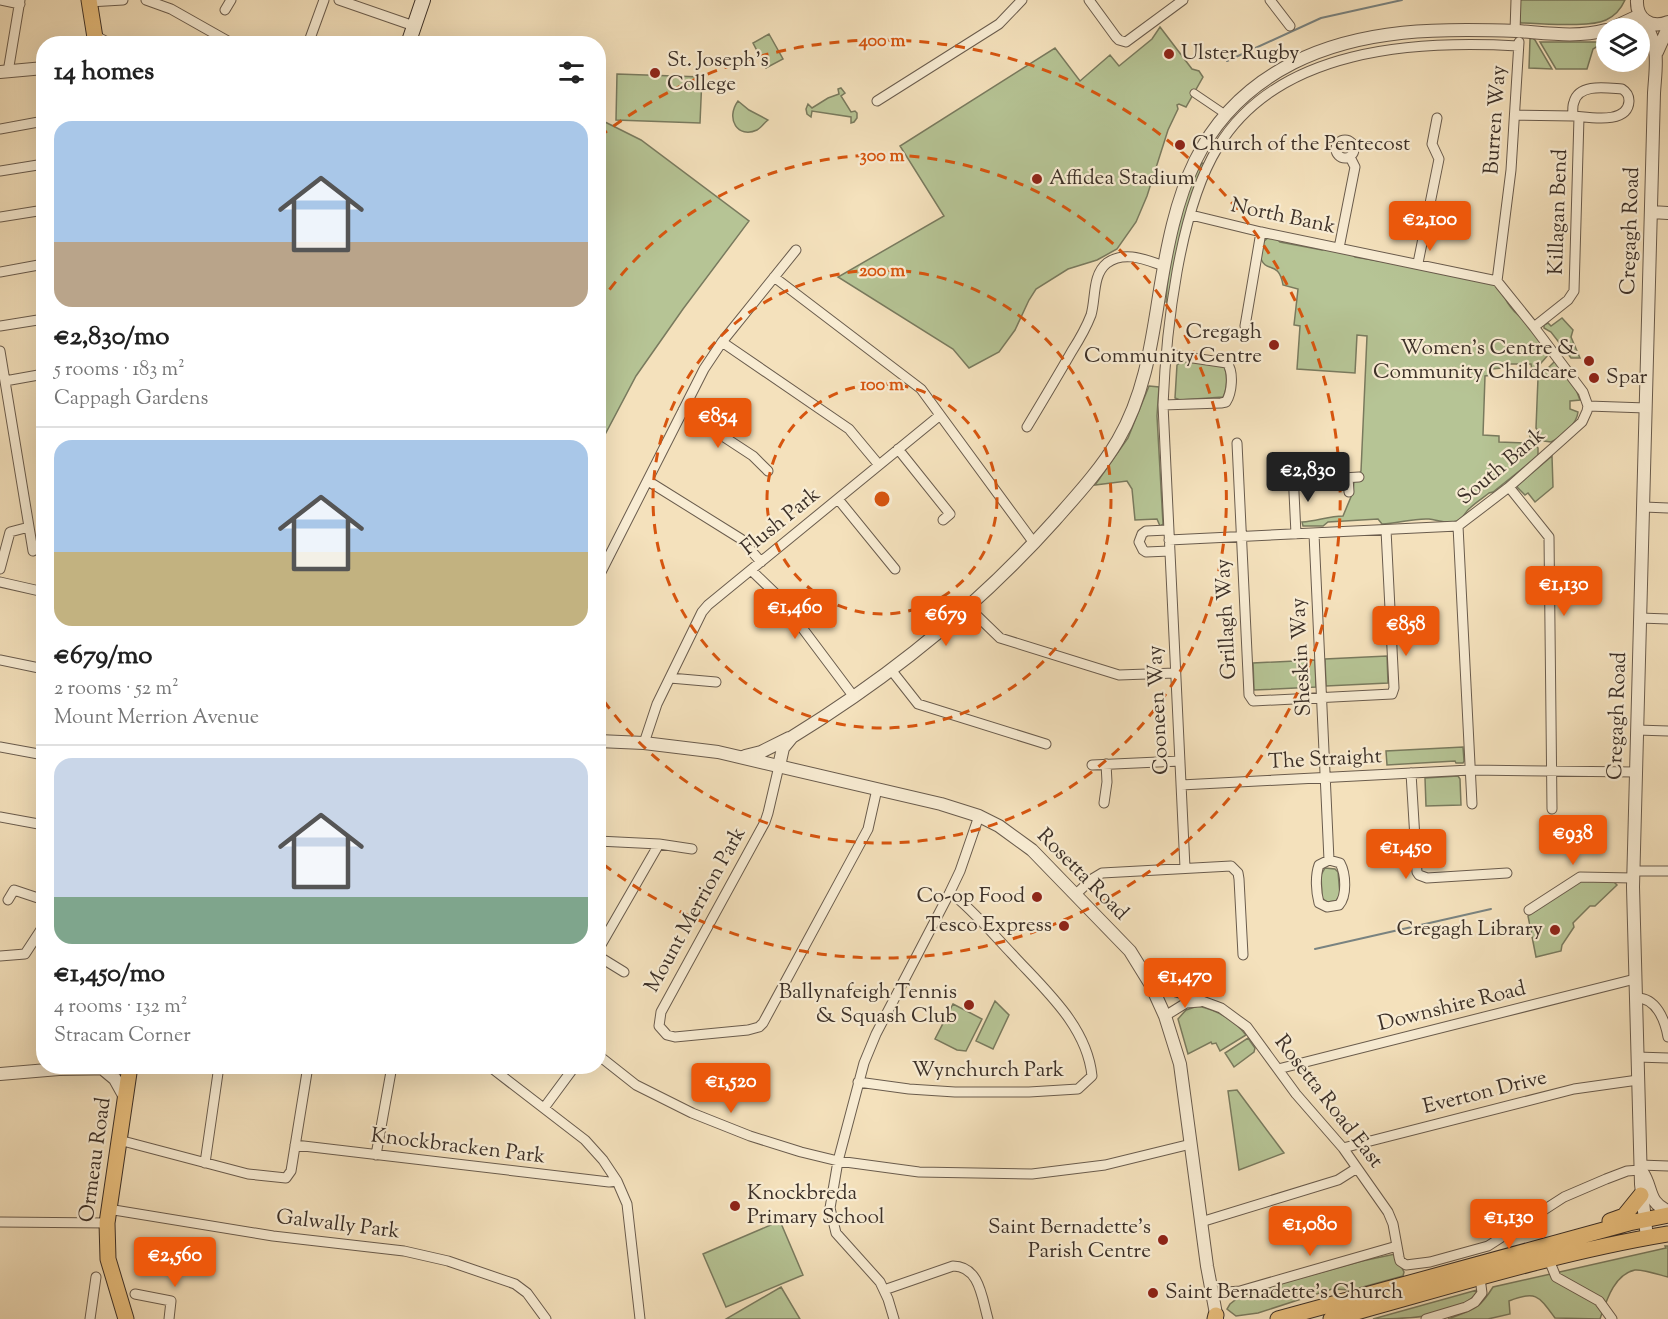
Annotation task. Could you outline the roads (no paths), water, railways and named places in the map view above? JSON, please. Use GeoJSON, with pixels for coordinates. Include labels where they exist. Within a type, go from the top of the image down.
{"type":"FeatureCollection","features":[{"type":"Feature","properties":{"kind":"main road"},"geometry":{"type":"LineString","coordinates":[[411,36],[423,0]]}},
{"type":"Feature","properties":{"kind":"main road"},"geometry":{"type":"LineString","coordinates":[[89,1],[95,36]]}},
{"type":"Feature","properties":{"kind":"main road","name":"Ormeau Road"},"geometry":{"type":"LineString","coordinates":[[126,1319],[108,1259],[107,1216],[129,1074]]}},
{"type":"Feature","properties":{"kind":"main road"},"geometry":{"type":"LineString","coordinates":[[1520,1252],[1551,1237],[1620,1218],[1628,1212],[1641,1195]]}},
{"type":"Feature","properties":{"kind":"main road"},"geometry":{"type":"LineString","coordinates":[[1278,1319],[1668,1213]]}},
{"type":"Feature","properties":{"kind":"main road"},"geometry":{"type":"LineString","coordinates":[[1644,1220],[1650,1226],[1668,1225]]}},
{"type":"Feature","properties":{"kind":"main road"},"geometry":{"type":"LineString","coordinates":[[1330,1319],[1549,1260],[1668,1234]]}},
{"type":"Feature","properties":{"kind":"main road"},"geometry":{"type":"LineString","coordinates":[[1480,1278],[1487,1261]]}},
{"type":"Feature","properties":{"kind":"main road"},"geometry":{"type":"LineString","coordinates":[[1461,1268],[1474,1272],[1480,1278]]}},
{"type":"Feature","properties":{"kind":"street"},"geometry":{"type":"LineString","coordinates":[[0,0],[20,2],[4,72],[36,69]]}},
{"type":"Feature","properties":{"kind":"street"},"geometry":{"type":"LineString","coordinates":[[89,1],[123,0]]}},
{"type":"Feature","properties":{"kind":"street"},"geometry":{"type":"LineString","coordinates":[[146,0],[173,5],[221,36]]}},
{"type":"Feature","properties":{"kind":"street"},"geometry":{"type":"LineString","coordinates":[[311,36],[324,0]]}},
{"type":"Feature","properties":{"kind":"street"},"geometry":{"type":"LineString","coordinates":[[339,0],[414,26]]}},
{"type":"Feature","properties":{"kind":"street"},"geometry":{"type":"LineString","coordinates":[[877,101],[999,24],[1022,0]]}},
{"type":"Feature","properties":{"kind":"street"},"geometry":{"type":"LineString","coordinates":[[1089,0],[1116,37],[1126,42],[1183,0]]}},
{"type":"Feature","properties":{"kind":"street"},"geometry":{"type":"LineString","coordinates":[[1270,0],[1290,26]]}},
{"type":"Feature","properties":{"kind":"street","name":"Burren Way"},"geometry":{"type":"LineString","coordinates":[[1497,281],[1516,115],[1518,46],[1516,0]]}},
{"type":"Feature","properties":{"kind":"street","name":"Cregagh Road"},"geometry":{"type":"LineString","coordinates":[[1637,0],[1637,9],[1642,18]]}},
{"type":"Feature","properties":{"kind":"street"},"geometry":{"type":"LineString","coordinates":[[1650,22],[1658,25],[1668,22]]}},
{"type":"Feature","properties":{"kind":"street","name":"Cregagh Road"},"geometry":{"type":"LineString","coordinates":[[1657,52],[1668,28]]}},
{"type":"Feature","properties":{"kind":"street"},"geometry":{"type":"LineString","coordinates":[[741,756],[761,752],[792,737],[854,697],[892,670],[969,608],[1034,543],[1106,458],[1129,418],[1144,377],[1164,266],[1177,210],[1195,159],[1209,134],[1247,92],[1268,77],[1296,62],[1337,46],[1404,32],[1454,29],[1580,33],[1596,31]]}},
{"type":"Feature","properties":{"kind":"street","name":"Cregagh Road"},"geometry":{"type":"LineString","coordinates":[[1647,1238],[1641,1195],[1633,875],[1654,88],[1657,52],[1650,32]]}},
{"type":"Feature","properties":{"kind":"street","name":"Cooneen Way"},"geometry":{"type":"LineString","coordinates":[[1185,868],[1163,405],[1166,354],[1180,261],[1191,215],[1208,164],[1231,129],[1263,98],[1294,79],[1344,59],[1386,50],[1458,44],[1518,46]]}},
{"type":"Feature","properties":{"kind":"street","name":"Killagan Bend"},"geometry":{"type":"LineString","coordinates":[[1534,327],[1568,300],[1574,291],[1576,117],[1574,101],[1577,95],[1589,88],[1622,89],[1628,96],[1628,108],[1621,115],[1576,117]]}},
{"type":"Feature","properties":{"kind":"street"},"geometry":{"type":"LineString","coordinates":[[1194,93],[1226,114]]}},
{"type":"Feature","properties":{"kind":"street"},"geometry":{"type":"LineString","coordinates":[[1516,115],[1576,117]]}},
{"type":"Feature","properties":{"kind":"street"},"geometry":{"type":"LineString","coordinates":[[1418,263],[1439,159],[1432,144],[1437,118]]}},
{"type":"Feature","properties":{"kind":"street"},"geometry":{"type":"LineString","coordinates":[[0,129],[36,122]]}},
{"type":"Feature","properties":{"kind":"street"},"geometry":{"type":"LineString","coordinates":[[1339,248],[1355,167],[1350,157]]}},
{"type":"Feature","properties":{"kind":"street"},"geometry":{"type":"LineString","coordinates":[[0,171],[36,165]]}},
{"type":"Feature","properties":{"kind":"street"},"geometry":{"type":"LineString","coordinates":[[0,217],[36,211]]}},
{"type":"Feature","properties":{"kind":"street"},"geometry":{"type":"LineString","coordinates":[[1651,212],[1668,213]]}},
{"type":"Feature","properties":{"kind":"street","name":"North Bank"},"geometry":{"type":"LineString","coordinates":[[1191,215],[1261,232],[1497,281]]}},
{"type":"Feature","properties":{"kind":"street"},"geometry":{"type":"LineString","coordinates":[[1245,326],[1261,232]]}},
{"type":"Feature","properties":{"kind":"street"},"geometry":{"type":"LineString","coordinates":[[606,562],[704,369],[722,342],[796,249]]}},
{"type":"Feature","properties":{"kind":"street"},"geometry":{"type":"LineString","coordinates":[[1028,427],[1086,327],[1093,306],[1097,279],[1102,268],[1115,259],[1124,257],[1135,257],[1164,266]]}},
{"type":"Feature","properties":{"kind":"street"},"geometry":{"type":"LineString","coordinates":[[0,272],[36,265]]}},
{"type":"Feature","properties":{"kind":"street"},"geometry":{"type":"LineString","coordinates":[[774,277],[921,389],[1034,543]]}},
{"type":"Feature","properties":{"kind":"street"},"geometry":{"type":"LineString","coordinates":[[1497,281],[1583,392],[1588,406],[1646,408]]}},
{"type":"Feature","properties":{"kind":"street"},"geometry":{"type":"LineString","coordinates":[[0,326],[36,320]]}},
{"type":"Feature","properties":{"kind":"street"},"geometry":{"type":"LineString","coordinates":[[722,342],[849,429],[879,465]]}},
{"type":"Feature","properties":{"kind":"street"},"geometry":{"type":"LineString","coordinates":[[0,351],[33,551]]}},
{"type":"Feature","properties":{"kind":"street"},"geometry":{"type":"LineString","coordinates":[[1163,405],[1226,402],[1229,396],[1231,372],[1227,363],[1166,354]]}},
{"type":"Feature","properties":{"kind":"street"},"geometry":{"type":"LineString","coordinates":[[5,381],[36,375]]}},
{"type":"Feature","properties":{"kind":"street"},"geometry":{"type":"LineString","coordinates":[[1144,377],[1164,380]]}},
{"type":"Feature","properties":{"kind":"street","name":"South Bank"},"geometry":{"type":"LineString","coordinates":[[1169,540],[1458,526],[1509,487],[1582,422],[1588,406]]}},
{"type":"Feature","properties":{"kind":"street"},"geometry":{"type":"LineString","coordinates":[[683,410],[753,456],[768,471]]}},
{"type":"Feature","properties":{"kind":"street","name":"Flush Park"},"geometry":{"type":"LineString","coordinates":[[644,743],[657,704],[702,612],[708,605],[939,416]]}},
{"type":"Feature","properties":{"kind":"street"},"geometry":{"type":"LineString","coordinates":[[0,421],[11,420]]}},
{"type":"Feature","properties":{"kind":"street"},"geometry":{"type":"LineString","coordinates":[[1237,443],[1241,537]]}},
{"type":"Feature","properties":{"kind":"street"},"geometry":{"type":"LineString","coordinates":[[898,449],[950,514],[943,520]]}},
{"type":"Feature","properties":{"kind":"street"},"geometry":{"type":"LineString","coordinates":[[1296,534],[1293,477],[1353,477],[1349,492]]}},
{"type":"Feature","properties":{"kind":"street"},"geometry":{"type":"LineString","coordinates":[[648,481],[741,539],[761,562]]}},
{"type":"Feature","properties":{"kind":"street"},"geometry":{"type":"LineString","coordinates":[[1509,487],[1549,537],[1552,809]]}},
{"type":"Feature","properties":{"kind":"street"},"geometry":{"type":"LineString","coordinates":[[838,499],[895,569]]}},
{"type":"Feature","properties":{"kind":"street"},"geometry":{"type":"LineString","coordinates":[[1644,507],[1668,508]]}},
{"type":"Feature","properties":{"kind":"street"},"geometry":{"type":"LineString","coordinates":[[1458,526],[1472,804]]}},
{"type":"Feature","properties":{"kind":"street"},"geometry":{"type":"LineString","coordinates":[[0,569],[10,532],[29,527]]}},
{"type":"Feature","properties":{"kind":"street"},"geometry":{"type":"LineString","coordinates":[[1168,530],[1146,531],[1139,542],[1146,552],[1170,551]]}},
{"type":"Feature","properties":{"kind":"street"},"geometry":{"type":"LineString","coordinates":[[1322,698],[1386,695],[1394,692],[1386,530]]}},
{"type":"Feature","properties":{"kind":"street","name":"Sheskin Way"},"geometry":{"type":"LineString","coordinates":[[1314,534],[1329,860]]}},
{"type":"Feature","properties":{"kind":"street","name":"Grillagh Way"},"geometry":{"type":"LineString","coordinates":[[1241,537],[1250,699],[1256,702],[1322,698]]}},
{"type":"Feature","properties":{"kind":"street"},"geometry":{"type":"LineString","coordinates":[[751,570],[779,597],[854,697]]}},
{"type":"Feature","properties":{"kind":"street"},"geometry":{"type":"LineString","coordinates":[[0,582],[36,590]]}},
{"type":"Feature","properties":{"kind":"street"},"geometry":{"type":"LineString","coordinates":[[969,608],[1000,638],[1119,675],[1175,673]]}},
{"type":"Feature","properties":{"kind":"street"},"geometry":{"type":"LineString","coordinates":[[1640,618],[1668,619]]}},
{"type":"Feature","properties":{"kind":"street"},"geometry":{"type":"LineString","coordinates":[[0,660],[36,667]]}},
{"type":"Feature","properties":{"kind":"street"},"geometry":{"type":"LineString","coordinates":[[892,670],[918,705],[1046,744]]}},
{"type":"Feature","properties":{"kind":"street"},"geometry":{"type":"LineString","coordinates":[[670,678],[716,682]]}},
{"type":"Feature","properties":{"kind":"street"},"geometry":{"type":"LineString","coordinates":[[1637,730],[1668,731]]}},
{"type":"Feature","properties":{"kind":"street"},"geometry":{"type":"LineString","coordinates":[[779,766],[783,748],[792,737]]}},
{"type":"Feature","properties":{"kind":"street","name":"Rosetta Road"},"geometry":{"type":"LineString","coordinates":[[606,741],[644,743],[741,756],[941,804],[979,816],[1016,837],[1032,850],[1130,951],[1151,985],[1165,1016],[1180,1064],[1216,1318]]}},
{"type":"Feature","properties":{"kind":"street"},"geometry":{"type":"LineString","coordinates":[[0,747],[36,754]]}},
{"type":"Feature","properties":{"kind":"street"},"geometry":{"type":"LineString","coordinates":[[1092,765],[1180,761]]}},
{"type":"Feature","properties":{"kind":"street"},"geometry":{"type":"LineString","coordinates":[[1104,803],[1107,782],[1106,764]]}},
{"type":"Feature","properties":{"kind":"street","name":"Mount Merrion Park"},"geometry":{"type":"LineString","coordinates":[[779,766],[765,822],[661,1012],[659,1026],[668,1035],[675,1037],[754,1029],[763,1023],[868,829],[877,789]]}},
{"type":"Feature","properties":{"kind":"street","name":"The Straight"},"geometry":{"type":"LineString","coordinates":[[1181,785],[1470,770],[1636,772]]}},
{"type":"Feature","properties":{"kind":"street"},"geometry":{"type":"LineString","coordinates":[[1411,773],[1419,875],[1427,878],[1507,873]]}},
{"type":"Feature","properties":{"kind":"street"},"geometry":{"type":"LineString","coordinates":[[894,1319],[884,1290],[842,1241],[833,1226],[830,1208],[838,1161],[864,1063],[876,1034],[960,871],[979,816]]}},
{"type":"Feature","properties":{"kind":"street"},"geometry":{"type":"LineString","coordinates":[[0,817],[36,824]]}},
{"type":"Feature","properties":{"kind":"street"},"geometry":{"type":"LineString","coordinates":[[606,841],[659,844],[692,849]]}},
{"type":"Feature","properties":{"kind":"street"},"geometry":{"type":"LineString","coordinates":[[606,936],[659,844]]}},
{"type":"Feature","properties":{"kind":"street"},"geometry":{"type":"LineString","coordinates":[[1329,860],[1340,863],[1343,869],[1344,898],[1339,905],[1327,907],[1320,903],[1317,897],[1316,871],[1323,861],[1329,860]]}},
{"type":"Feature","properties":{"kind":"street"},"geometry":{"type":"LineString","coordinates":[[1075,895],[1102,873],[1225,866],[1235,870],[1239,879],[1243,955]]}},
{"type":"Feature","properties":{"kind":"street"},"geometry":{"type":"LineString","coordinates":[[1529,910],[1580,877],[1668,871]]}},
{"type":"Feature","properties":{"kind":"street"},"geometry":{"type":"LineString","coordinates":[[8,900],[14,890],[36,897]]}},
{"type":"Feature","properties":{"kind":"street","name":"Wynchurch Park"},"geometry":{"type":"LineString","coordinates":[[858,1082],[955,1092],[1029,1092],[1078,1089],[1092,1076],[1087,1051],[1067,1015],[993,933],[950,892]]}},
{"type":"Feature","properties":{"kind":"street"},"geometry":{"type":"LineString","coordinates":[[0,956],[25,954],[36,937]]}},
{"type":"Feature","properties":{"kind":"street"},"geometry":{"type":"LineString","coordinates":[[606,961],[624,972]]}},
{"type":"Feature","properties":{"kind":"street","name":"Downshire Road"},"geometry":{"type":"LineString","coordinates":[[1278,1069],[1635,979]]}},
{"type":"Feature","properties":{"kind":"street","name":"Rosetta Road East"},"geometry":{"type":"LineString","coordinates":[[1151,985],[1174,991],[1226,1011],[1247,1027],[1278,1069],[1343,1148],[1388,1212],[1393,1224],[1396,1246]]}},
{"type":"Feature","properties":{"kind":"street"},"geometry":{"type":"LineString","coordinates":[[1174,991],[1178,999],[1178,1007]]}},
{"type":"Feature","properties":{"kind":"street"},"geometry":{"type":"LineString","coordinates":[[1636,998],[1644,998],[1654,1006],[1664,1022],[1668,1037]]}},
{"type":"Feature","properties":{"kind":"street"},"geometry":{"type":"LineString","coordinates":[[1165,1016],[1186,1003],[1205,1002]]}},
{"type":"Feature","properties":{"kind":"street"},"geometry":{"type":"LineString","coordinates":[[1637,1057],[1668,1058]]}},
{"type":"Feature","properties":{"kind":"street"},"geometry":{"type":"LineString","coordinates":[[606,1062],[648,1091],[721,1125],[801,1152],[838,1161],[919,1172],[1032,1174],[1105,1165],[1191,1144]]}},
{"type":"Feature","properties":{"kind":"street"},"geometry":{"type":"LineString","coordinates":[[0,1074],[36,1072]]}},
{"type":"Feature","properties":{"kind":"street"},"geometry":{"type":"LineString","coordinates":[[109,1074],[115,1079],[125,1097]]}},
{"type":"Feature","properties":{"kind":"street"},"geometry":{"type":"LineString","coordinates":[[205,1163],[218,1074]]}},
{"type":"Feature","properties":{"kind":"street"},"geometry":{"type":"LineString","coordinates":[[119,1140],[248,1174],[286,1178],[291,1171],[307,1074]]}},
{"type":"Feature","properties":{"kind":"street"},"geometry":{"type":"LineString","coordinates":[[376,1155],[391,1074]]}},
{"type":"Feature","properties":{"kind":"street"},"geometry":{"type":"LineString","coordinates":[[499,1074],[585,1140],[603,1160],[617,1181],[627,1204],[640,1319]]}},
{"type":"Feature","properties":{"kind":"street"},"geometry":{"type":"LineString","coordinates":[[544,1108],[569,1074]]}},
{"type":"Feature","properties":{"kind":"street","name":"Everton Drive"},"geometry":{"type":"LineString","coordinates":[[1343,1148],[1574,1089],[1638,1080]]}},
{"type":"Feature","properties":{"kind":"street","name":"Knockbracken Park"},"geometry":{"type":"LineString","coordinates":[[295,1145],[609,1182],[617,1181]]}},
{"type":"Feature","properties":{"kind":"street"},"geometry":{"type":"LineString","coordinates":[[1227,1292],[1240,1291],[1396,1246],[1400,1261],[1406,1265],[1430,1263],[1474,1250],[1505,1237],[1564,1197],[1614,1176],[1640,1167],[1668,1166]]}},
{"type":"Feature","properties":{"kind":"street"},"geometry":{"type":"LineString","coordinates":[[1640,1167],[1648,1182],[1652,1200],[1668,1213]]}},
{"type":"Feature","properties":{"kind":"street"},"geometry":{"type":"LineString","coordinates":[[1201,1222],[1338,1180],[1358,1168]]}},
{"type":"Feature","properties":{"kind":"street","name":"Galwally Park"},"geometry":{"type":"LineString","coordinates":[[0,1222],[107,1216],[425,1255],[514,1284],[527,1293],[546,1319]]}},
{"type":"Feature","properties":{"kind":"street"},"geometry":{"type":"LineString","coordinates":[[1549,1260],[1556,1276],[1599,1301],[1612,1319]]}},
{"type":"Feature","properties":{"kind":"street"},"geometry":{"type":"LineString","coordinates":[[884,1290],[953,1266],[962,1266],[971,1271],[976,1278],[988,1319]]}},
{"type":"Feature","properties":{"kind":"street"},"geometry":{"type":"LineString","coordinates":[[90,1319],[96,1277]]}},
{"type":"Feature","properties":{"kind":"street"},"geometry":{"type":"LineString","coordinates":[[1432,1318],[1466,1308],[1475,1302],[1482,1293],[1480,1278]]}},
{"type":"Feature","properties":{"kind":"street"},"geometry":{"type":"LineString","coordinates":[[135,1294],[171,1301],[169,1319]]}},
{"type":"Feature","properties":{"kind":"waterway"},"geometry":{"type":"LineString","coordinates":[[1227,61],[1321,18],[1402,0]]}},
{"type":"Feature","properties":{"kind":"waterway"},"geometry":{"type":"LineString","coordinates":[[1315,949],[1491,909]]}},
{"type":"Feature","properties":{"kind":"place","name":"Ulster Rugby"},"geometry":{"type":"Point","coordinates":[1169,54]}},
{"type":"Feature","properties":{"kind":"place","name":"St. Joseph's College"},"geometry":{"type":"Point","coordinates":[655,73]}},
{"type":"Feature","properties":{"kind":"place","name":"Church of the Pentecost"},"geometry":{"type":"Point","coordinates":[1180,145]}},
{"type":"Feature","properties":{"kind":"place","name":"Affidea Stadium"},"geometry":{"type":"Point","coordinates":[1037,179]}},
{"type":"Feature","properties":{"kind":"place","name":"Cregagh Community Centre"},"geometry":{"type":"Point","coordinates":[1274,345]}},
{"type":"Feature","properties":{"kind":"place","name":"Women’s Centre & Community Childcare"},"geometry":{"type":"Point","coordinates":[1589,361]}},
{"type":"Feature","properties":{"kind":"place","name":"Spar"},"geometry":{"type":"Point","coordinates":[1594,378]}},
{"type":"Feature","properties":{"kind":"place","name":"Co-op Food"},"geometry":{"type":"Point","coordinates":[1037,897]}},
{"type":"Feature","properties":{"kind":"place","name":"Tesco Express"},"geometry":{"type":"Point","coordinates":[1064,926]}},
{"type":"Feature","properties":{"kind":"place","name":"Cregagh Library"},"geometry":{"type":"Point","coordinates":[1555,930]}},
{"type":"Feature","properties":{"kind":"place","name":"Ballynafeigh Tennis & Squash Club"},"geometry":{"type":"Point","coordinates":[969,1005]}},
{"type":"Feature","properties":{"kind":"place","name":"Knockbreda Primary School"},"geometry":{"type":"Point","coordinates":[735,1206]}},
{"type":"Feature","properties":{"kind":"place","name":"Saint Bernadette's Parish Centre"},"geometry":{"type":"Point","coordinates":[1163,1240]}},
{"type":"Feature","properties":{"kind":"place","name":"Saint Bernadette's Church"},"geometry":{"type":"Point","coordinates":[1153,1293]}}]}
